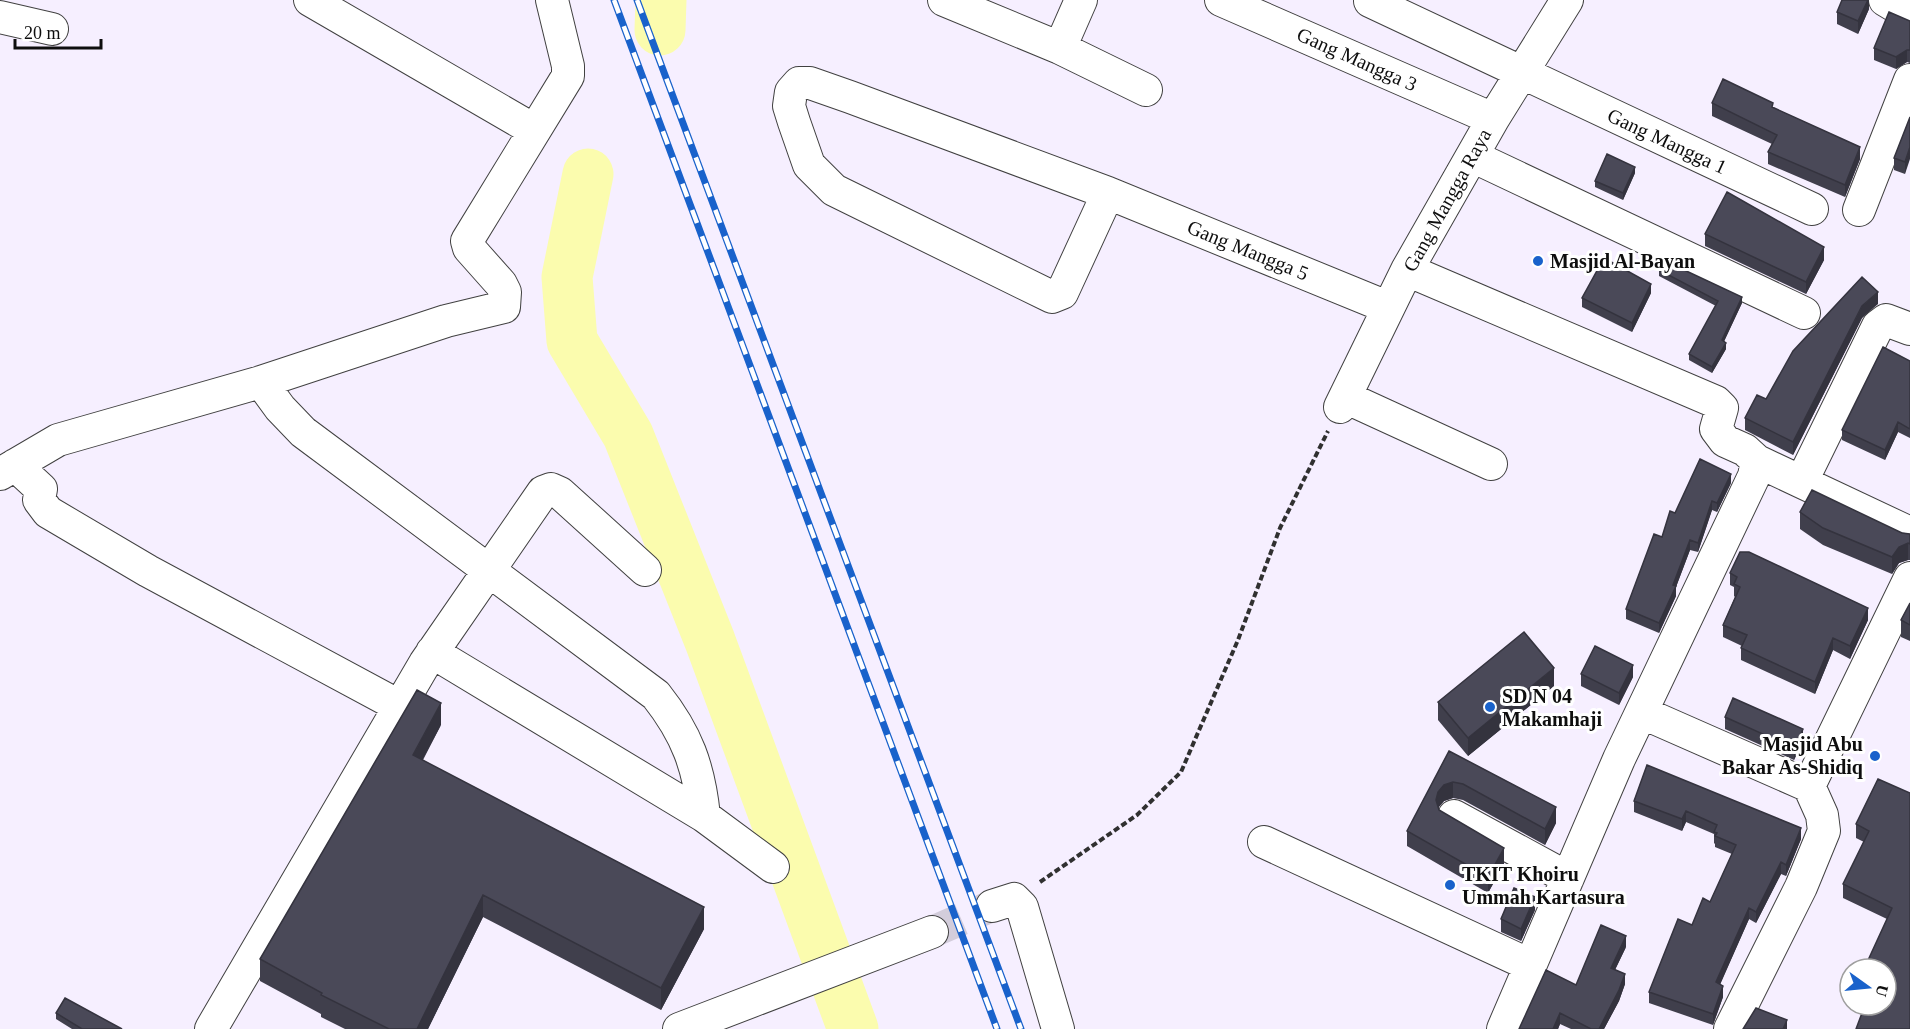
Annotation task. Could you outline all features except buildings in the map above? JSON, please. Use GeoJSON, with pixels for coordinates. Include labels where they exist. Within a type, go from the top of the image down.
{"type":"FeatureCollection","features":[{"type":"Feature","properties":{"kind":"street"},"geometry":{"type":"LineString","coordinates":[[310,0],[534,130]]}},
{"type":"Feature","properties":{"kind":"street"},"geometry":{"type":"LineString","coordinates":[[399,706],[148,571],[48,512],[39,500],[41,489],[8,470],[58,440],[261,382],[446,321],[504,307],[505,292],[501,284],[469,248],[467,241],[534,130],[565,86],[568,66],[552,0]]}},
{"type":"Feature","properties":{"kind":"street"},"geometry":{"type":"LineString","coordinates":[[944,0],[1059,48],[1146,90]]}},
{"type":"Feature","properties":{"kind":"street"},"geometry":{"type":"LineString","coordinates":[[1059,48],[1081,0]]}},
{"type":"Feature","properties":{"kind":"street","name":"Gang Mangga 3"},"geometry":{"type":"LineString","coordinates":[[1221,0],[1492,119]]}},
{"type":"Feature","properties":{"kind":"street","name":"Gang Mangga Raya"},"geometry":{"type":"LineString","coordinates":[[1343,401],[1407,270],[1492,119],[1523,74],[1567,0]]}},
{"type":"Feature","properties":{"kind":"street"},"geometry":{"type":"LineString","coordinates":[[1885,0],[1910,15]]}},
{"type":"Feature","properties":{"kind":"street","name":"Gang Mangga 1"},"geometry":{"type":"LineString","coordinates":[[1370,1],[1812,209]]}},
{"type":"Feature","properties":{"kind":"street"},"geometry":{"type":"LineString","coordinates":[[0,17],[52,29]]}},
{"type":"Feature","properties":{"kind":"street"},"geometry":{"type":"LineString","coordinates":[[1859,210],[1910,80]]}},
{"type":"Feature","properties":{"kind":"street","name":"Gang Mangga 5"},"geometry":{"type":"LineString","coordinates":[[1108,194],[1062,293],[1052,297],[834,190],[809,165],[789,106],[791,92],[799,83],[810,83],[1108,194],[1387,307]]}},
{"type":"Feature","properties":{"kind":"street"},"geometry":{"type":"LineString","coordinates":[[1472,156],[1804,314]]}},
{"type":"Feature","properties":{"kind":"street"},"geometry":{"type":"LineString","coordinates":[[1407,270],[1716,402],[1722,408],[1716,425],[1718,434],[1725,441],[1745,450],[1757,461],[1910,533]]}},
{"type":"Feature","properties":{"kind":"street"},"geometry":{"type":"LineString","coordinates":[[1802,481],[1878,326],[1886,320],[1910,329]]}},
{"type":"Feature","properties":{"kind":"street"},"geometry":{"type":"LineString","coordinates":[[261,382],[280,408],[303,432],[657,695],[682,732],[701,784],[704,816]]}},
{"type":"Feature","properties":{"kind":"street"},"geometry":{"type":"LineString","coordinates":[[1343,401],[1491,464]]}},
{"type":"Feature","properties":{"kind":"street"},"geometry":{"type":"LineString","coordinates":[[1503,1029],[1642,713],[1754,476],[1757,461]]}},
{"type":"Feature","properties":{"kind":"street"},"geometry":{"type":"LineString","coordinates":[[211,1029],[432,652],[543,492],[551,489],[560,493],[645,570]]}},
{"type":"Feature","properties":{"kind":"street"},"geometry":{"type":"LineString","coordinates":[[1809,786],[1910,578]]}},
{"type":"Feature","properties":{"kind":"street"},"geometry":{"type":"LineString","coordinates":[[432,652],[704,816],[773,867]]}},
{"type":"Feature","properties":{"kind":"street"},"geometry":{"type":"LineString","coordinates":[[1642,713],[1809,786],[1822,815],[1824,831],[1801,887],[1730,1029]]}},
{"type":"Feature","properties":{"kind":"street"},"geometry":{"type":"LineString","coordinates":[[1454,816],[1568,878]]}},
{"type":"Feature","properties":{"kind":"street"},"geometry":{"type":"LineString","coordinates":[[1264,842],[1530,965]]}},
{"type":"Feature","properties":{"kind":"street"},"geometry":{"type":"LineString","coordinates":[[1003,902],[1022,907],[1058,1029]]}},
{"type":"Feature","properties":{"kind":"street"},"geometry":{"type":"LineString","coordinates":[[679,1029],[932,932]]}},
{"type":"Feature","properties":{"kind":"path"},"geometry":{"type":"LineString","coordinates":[[1003,902],[1137,815],[1181,772],[1238,640],[1280,528],[1343,401]]}},
{"type":"Feature","properties":{"kind":"waterway"},"geometry":{"type":"LineString","coordinates":[[660,30],[661,0]]}},
{"type":"Feature","properties":{"kind":"waterway"},"geometry":{"type":"LineString","coordinates":[[588,174],[567,277],[572,341],[628,435],[710,641],[853,1029]]}},
{"type":"Feature","properties":{"kind":"tunnel"},"geometry":{"type":"LineString","coordinates":[[932,932],[992,906]]}},
{"type":"Feature","properties":{"kind":"railway"},"geometry":{"type":"LineString","coordinates":[[614,0],[997,1029]]}},
{"type":"Feature","properties":{"kind":"railway"},"geometry":{"type":"LineString","coordinates":[[637,0],[1021,1029]]}},
{"type":"Feature","properties":{"kind":"place","name":"Masjid Al-Bayan"},"geometry":{"type":"Point","coordinates":[1538,261]}},
{"type":"Feature","properties":{"kind":"place","name":"SD N 04 Makamhaji"},"geometry":{"type":"Point","coordinates":[1490,707]}},
{"type":"Feature","properties":{"kind":"place","name":"Masjid Abu Bakar As-Shidiq"},"geometry":{"type":"Point","coordinates":[1875,756]}},
{"type":"Feature","properties":{"kind":"place","name":"TKIT Khoiru Ummah Kartasura"},"geometry":{"type":"Point","coordinates":[1450,885]}}]}
